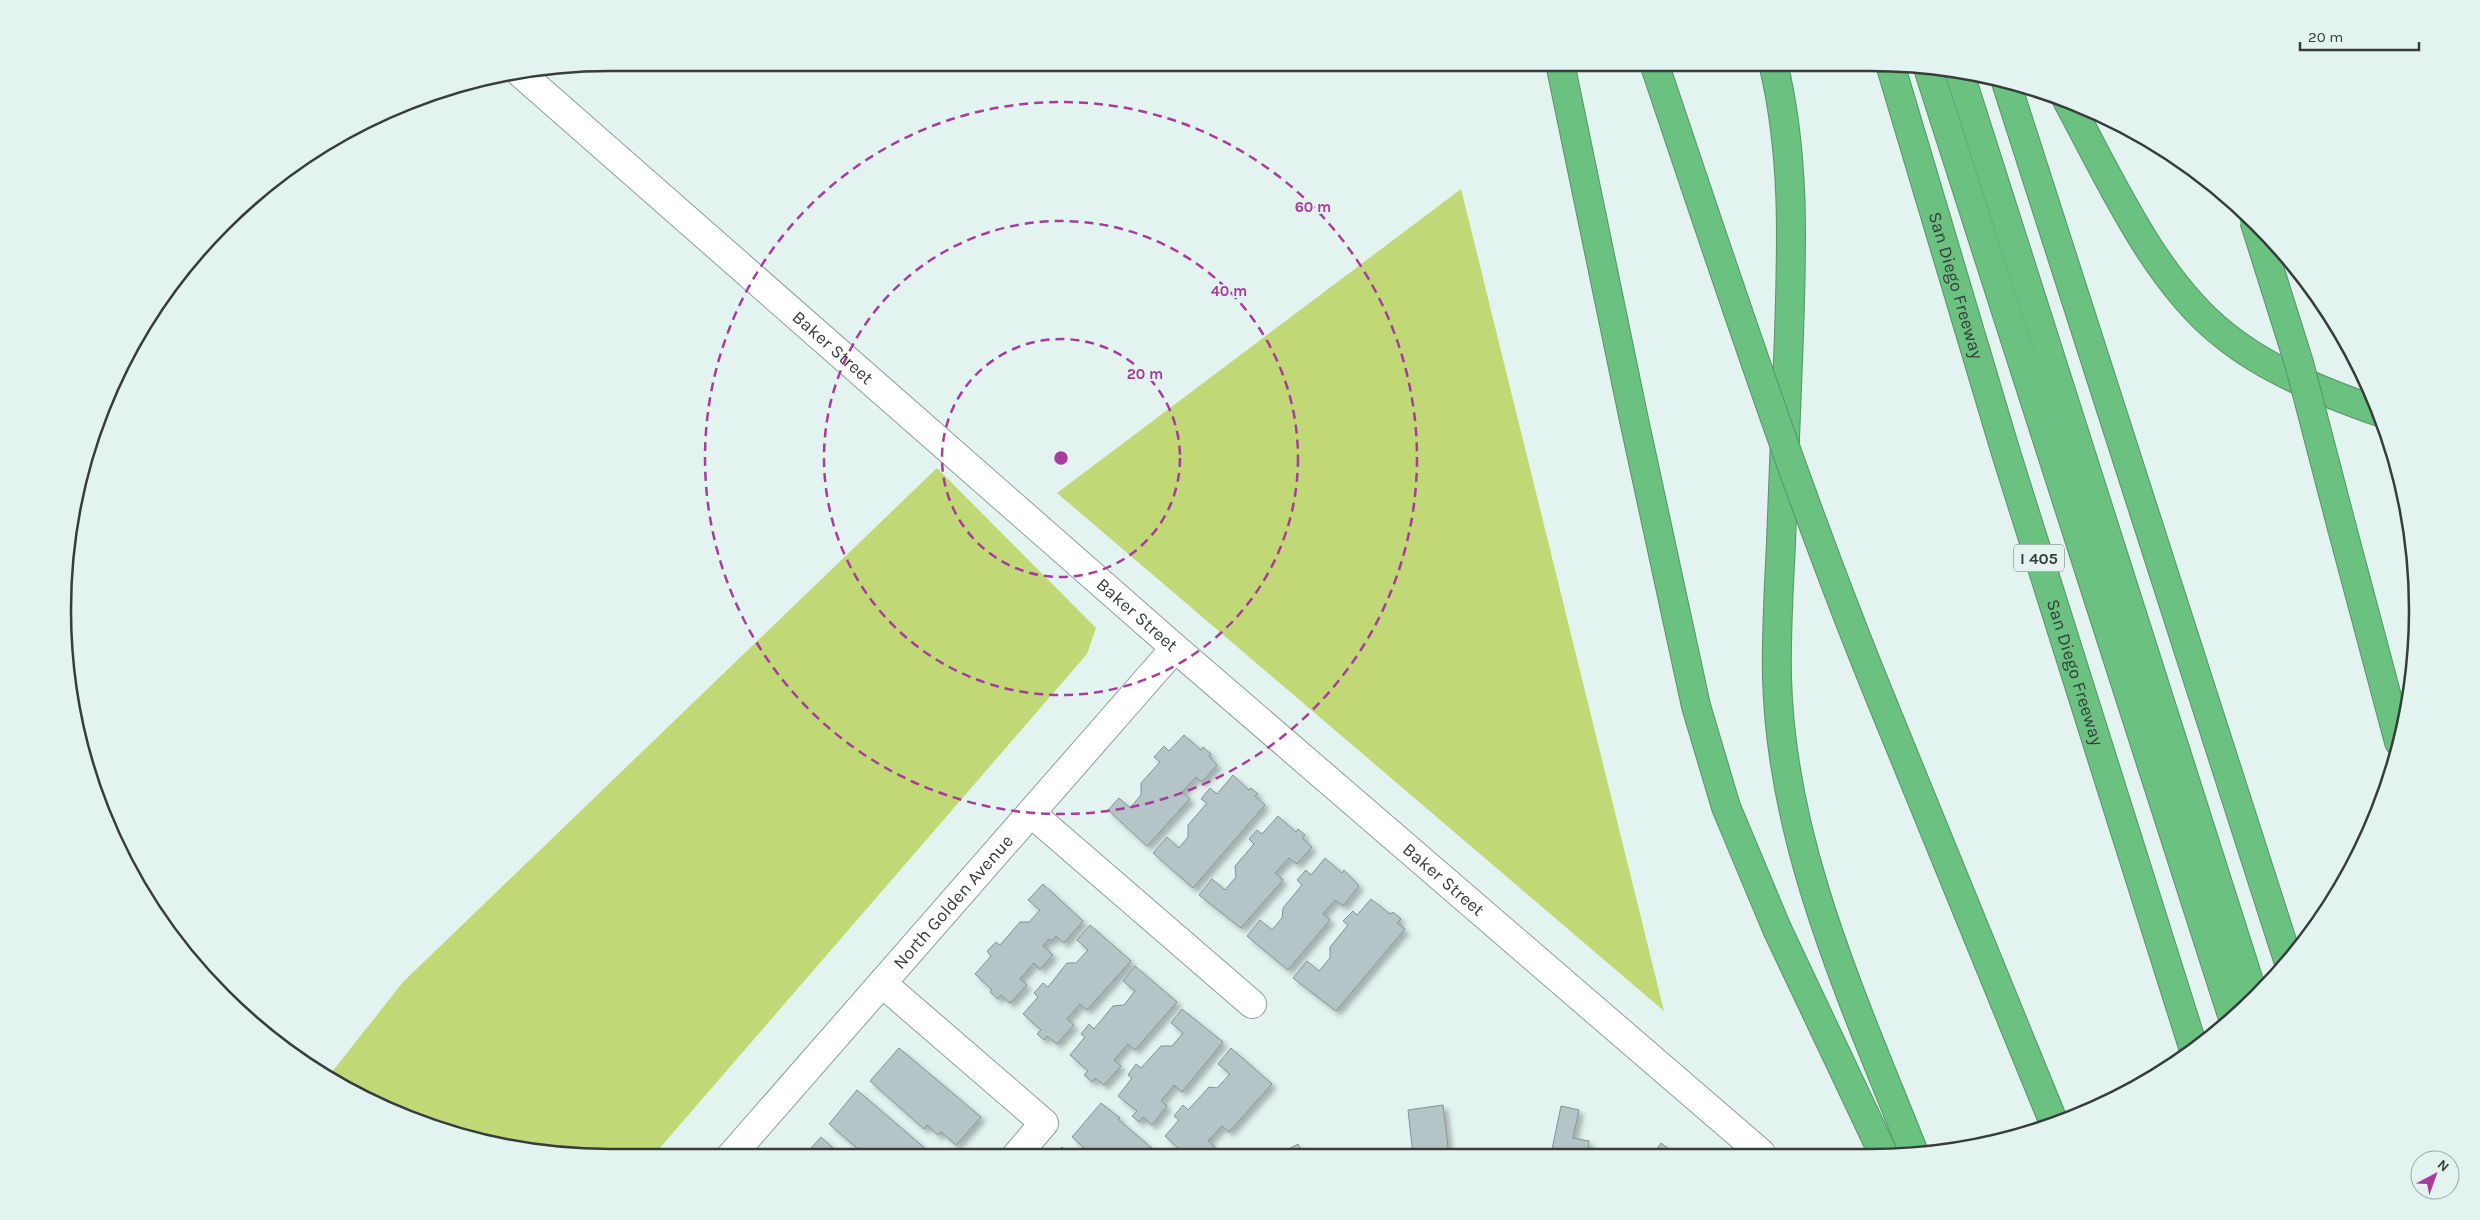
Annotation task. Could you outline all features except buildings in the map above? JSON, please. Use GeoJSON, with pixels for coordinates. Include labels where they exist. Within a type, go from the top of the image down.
{"type":"FeatureCollection","features":[{"type":"Feature","properties":{"kind":"highway"},"geometry":{"type":"LineString","coordinates":[[1562,71],[1696,706],[1723,798],[1776,929],[1881,1149]]}},
{"type":"Feature","properties":{"kind":"highway"},"geometry":{"type":"LineString","coordinates":[[1657,71],[1766,397],[1832,581],[2052,1117]]}},
{"type":"Feature","properties":{"kind":"highway"},"geometry":{"type":"LineString","coordinates":[[1775,71],[1781,96],[1790,161],[1792,238],[1778,668],[1783,761],[1799,835],[1820,911],[1912,1147]]}},
{"type":"Feature","properties":{"kind":"highway","name":"San Diego Freeway"},"geometry":{"type":"LineString","coordinates":[[1892,72],[2006,453],[2191,1042]]}},
{"type":"Feature","properties":{"kind":"highway"},"geometry":{"type":"LineString","coordinates":[[1930,75],[2230,1010]]}},
{"type":"Feature","properties":{"kind":"highway"},"geometry":{"type":"LineString","coordinates":[[1962,80],[2252,990]]}},
{"type":"Feature","properties":{"kind":"highway"},"geometry":{"type":"LineString","coordinates":[[2009,90],[2285,952]]}},
{"type":"Feature","properties":{"kind":"highway"},"geometry":{"type":"LineString","coordinates":[[2073,111],[2154,257],[2188,301],[2223,335],[2250,353],[2286,374],[2369,408]]}},
{"type":"Feature","properties":{"kind":"highway"},"geometry":{"type":"LineString","coordinates":[[2260,239],[2300,363],[2395,727]]}},
{"type":"Feature","properties":{"kind":"street","name":"Baker Street"},"geometry":{"type":"LineString","coordinates":[[525,79],[1175,648],[1755,1149]]}},
{"type":"Feature","properties":{"kind":"street","name":"North Golden Avenue"},"geometry":{"type":"LineString","coordinates":[[737,1149],[1175,648]]}},
{"type":"Feature","properties":{"kind":"street"},"geometry":{"type":"LineString","coordinates":[[1031,812],[1252,1004]]}},
{"type":"Feature","properties":{"kind":"street"},"geometry":{"type":"LineString","coordinates":[[882,983],[1044,1123],[1022,1149]]}},
{"type":"Feature","properties":{"kind":"green space"},"geometry":{"type":"Polygon","coordinates":[[[1461,189],[1664,1011],[1057,493],[1461,189]]]}},
{"type":"Feature","properties":{"kind":"green space"},"geometry":{"type":"Polygon","coordinates":[[[937,468],[1096,628],[1087,654],[659,1149],[575,1148],[505,1138],[471,1130],[404,1108],[332,1072],[403,982],[937,468]]]}}]}
